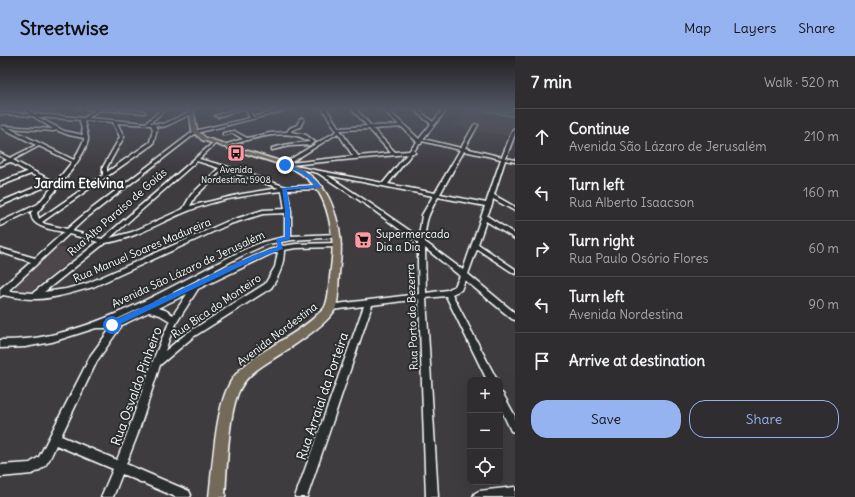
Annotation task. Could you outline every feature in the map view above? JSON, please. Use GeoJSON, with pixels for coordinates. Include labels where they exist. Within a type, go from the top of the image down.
{"type":"FeatureCollection","features":[{"type":"Feature","properties":{"kind":"main road","name":"Avenida Nordestina"},"geometry":{"type":"LineString","coordinates":[[196,132],[218,144],[288,166],[305,173],[320,187],[332,215],[337,240],[331,307],[316,323],[296,338],[251,367],[241,376],[234,387],[228,404],[217,497]]}},
{"type":"Feature","properties":{"kind":"street"},"geometry":{"type":"LineString","coordinates":[[6,129],[75,162]]}},
{"type":"Feature","properties":{"kind":"street"},"geometry":{"type":"LineString","coordinates":[[38,129],[58,130],[70,135],[86,137]]}},
{"type":"Feature","properties":{"kind":"street"},"geometry":{"type":"LineString","coordinates":[[83,129],[86,143],[75,162],[38,206],[34,216],[38,222],[103,241],[122,238],[186,209],[238,196],[284,188],[320,187]]}},
{"type":"Feature","properties":{"kind":"street"},"geometry":{"type":"LineString","coordinates":[[105,176],[105,167],[122,137],[118,129]]}},
{"type":"Feature","properties":{"kind":"street"},"geometry":{"type":"LineString","coordinates":[[38,222],[152,143],[155,129]]}},
{"type":"Feature","properties":{"kind":"street"},"geometry":{"type":"LineString","coordinates":[[0,293],[68,232],[196,132],[210,129]]}},
{"type":"Feature","properties":{"kind":"street"},"geometry":{"type":"LineString","coordinates":[[218,144],[247,140],[274,133],[288,132],[294,129]]}},
{"type":"Feature","properties":{"kind":"street"},"geometry":{"type":"LineString","coordinates":[[288,166],[339,130],[361,129]]}},
{"type":"Feature","properties":{"kind":"street"},"geometry":{"type":"LineString","coordinates":[[371,129],[393,153]]}},
{"type":"Feature","properties":{"kind":"street"},"geometry":{"type":"LineString","coordinates":[[406,129],[421,141],[515,161]]}},
{"type":"Feature","properties":{"kind":"street"},"geometry":{"type":"LineString","coordinates":[[385,184],[413,152],[430,129]]}},
{"type":"Feature","properties":{"kind":"street","name":"Rua Porto do Bezerra"},"geometry":{"type":"LineString","coordinates":[[432,497],[422,296],[421,242],[425,215],[474,129]]}},
{"type":"Feature","properties":{"kind":"street"},"geometry":{"type":"LineString","coordinates":[[253,134],[270,130],[288,132],[305,136],[313,142],[289,144],[274,149]]}},
{"type":"Feature","properties":{"kind":"street"},"geometry":{"type":"LineString","coordinates":[[339,130],[356,157]]}},
{"type":"Feature","properties":{"kind":"street"},"geometry":{"type":"LineString","coordinates":[[224,134],[234,132],[247,140]]}},
{"type":"Feature","properties":{"kind":"street"},"geometry":{"type":"LineString","coordinates":[[331,307],[369,304],[448,293],[458,288],[465,275],[503,159],[514,132]]}},
{"type":"Feature","properties":{"kind":"street","name":"Rua Alto Paraíso de Goiás"},"geometry":{"type":"LineString","coordinates":[[34,296],[103,241],[196,158],[218,144]]}},
{"type":"Feature","properties":{"kind":"street"},"geometry":{"type":"LineString","coordinates":[[0,165],[38,145]]}},
{"type":"Feature","properties":{"kind":"street"},"geometry":{"type":"LineString","coordinates":[[288,166],[356,157],[413,152]]}},
{"type":"Feature","properties":{"kind":"street"},"geometry":{"type":"LineString","coordinates":[[0,154],[50,183],[57,184]]}},
{"type":"Feature","properties":{"kind":"street"},"geometry":{"type":"LineString","coordinates":[[196,158],[284,188]]}},
{"type":"Feature","properties":{"kind":"street"},"geometry":{"type":"LineString","coordinates":[[288,166],[489,205]]}},
{"type":"Feature","properties":{"kind":"street"},"geometry":{"type":"LineString","coordinates":[[186,209],[193,196],[223,167]]}},
{"type":"Feature","properties":{"kind":"street"},"geometry":{"type":"LineString","coordinates":[[305,173],[318,171],[353,194],[465,275],[515,317]]}},
{"type":"Feature","properties":{"kind":"street"},"geometry":{"type":"LineString","coordinates":[[0,184],[31,172]]}},
{"type":"Feature","properties":{"kind":"street"},"geometry":{"type":"LineString","coordinates":[[0,204],[50,183]]}},
{"type":"Feature","properties":{"kind":"street"},"geometry":{"type":"LineString","coordinates":[[284,188],[288,211],[288,239]]}},
{"type":"Feature","properties":{"kind":"street"},"geometry":{"type":"LineString","coordinates":[[492,196],[515,209]]}},
{"type":"Feature","properties":{"kind":"street"},"geometry":{"type":"LineString","coordinates":[[0,224],[38,206]]}},
{"type":"Feature","properties":{"kind":"street","name":"Rua Manuel Soares Madureira"},"geometry":{"type":"LineString","coordinates":[[0,293],[34,296],[69,292],[90,285],[228,223],[254,215],[288,211]]}},
{"type":"Feature","properties":{"kind":"street"},"geometry":{"type":"LineString","coordinates":[[484,217],[515,237]]}},
{"type":"Feature","properties":{"kind":"street"},"geometry":{"type":"LineString","coordinates":[[321,236],[325,242],[322,244]]}},
{"type":"Feature","properties":{"kind":"street","name":"Avenida São Lázaro de Jerusalém"},"geometry":{"type":"LineString","coordinates":[[95,325],[177,287],[253,248],[278,240],[288,239],[321,236],[337,240]]}},
{"type":"Feature","properties":{"kind":"street"},"geometry":{"type":"LineString","coordinates":[[278,240],[281,248]]}},
{"type":"Feature","properties":{"kind":"street","name":"Avenida São Lázaro de Jerusalém"},"geometry":{"type":"LineString","coordinates":[[95,325],[112,325],[119,323],[256,257],[281,248],[322,244],[337,240]]}},
{"type":"Feature","properties":{"kind":"street"},"geometry":{"type":"LineString","coordinates":[[474,244],[515,272]]}},
{"type":"Feature","properties":{"kind":"street","name":"Rua Bica do Monteiro"},"geometry":{"type":"LineString","coordinates":[[159,362],[190,335],[268,286],[276,275],[281,248]]}},
{"type":"Feature","properties":{"kind":"street"},"geometry":{"type":"LineString","coordinates":[[0,250],[37,261]]}},
{"type":"Feature","properties":{"kind":"street","name":"Rua Osvaldo Pinheiro"},"geometry":{"type":"LineString","coordinates":[[106,497],[121,466],[159,362],[165,339],[174,320],[196,287]]}},
{"type":"Feature","properties":{"kind":"street"},"geometry":{"type":"LineString","coordinates":[[448,293],[490,377]]}},
{"type":"Feature","properties":{"kind":"street","name":"Rua Arraial da Porteira"},"geometry":{"type":"LineString","coordinates":[[301,497],[369,304]]}},
{"type":"Feature","properties":{"kind":"street"},"geometry":{"type":"LineString","coordinates":[[149,309],[162,312],[174,320]]}},
{"type":"Feature","properties":{"kind":"street"},"geometry":{"type":"LineString","coordinates":[[0,471],[24,469],[38,465],[43,461],[94,358],[119,323]]}},
{"type":"Feature","properties":{"kind":"street"},"geometry":{"type":"LineString","coordinates":[[0,344],[38,341],[95,325]]}},
{"type":"Feature","properties":{"kind":"street"},"geometry":{"type":"LineString","coordinates":[[503,403],[515,427]]}},
{"type":"Feature","properties":{"kind":"street"},"geometry":{"type":"LineString","coordinates":[[55,439],[186,495]]}},
{"type":"Feature","properties":{"kind":"street"},"geometry":{"type":"LineString","coordinates":[[480,497],[515,493]]}},
{"type":"Feature","properties":{"kind":"shaded area"},"geometry":{"type":"Polygon","coordinates":[[[477,129],[513,129],[508,136],[476,130],[477,129]]]}},
{"type":"Feature","properties":{"kind":"shaded area"},"geometry":{"type":"Polygon","coordinates":[[[81,242],[89,245],[30,292],[12,287],[55,247],[71,249],[81,242]]]}},
{"type":"Feature","properties":{"kind":"place","name":"Avenida Nordestina, 5908"},"geometry":{"type":"Point","coordinates":[236,153]}},
{"type":"Feature","properties":{"kind":"place","name":"Supermercado Dia a Dia"},"geometry":{"type":"Point","coordinates":[363,240]}},
{"type":"Feature","properties":{"kind":"district","name":"Jardim Etelvina"},"geometry":{"type":"Point","coordinates":[79,183]}},
{"type":"Feature","properties":{"kind":"route"},"geometry":{"type":"LineString","coordinates":[[112,325],[196,287],[231,268],[281,248],[278,240],[288,239],[288,211],[284,188],[320,187],[305,173],[285,165]]}}]}
